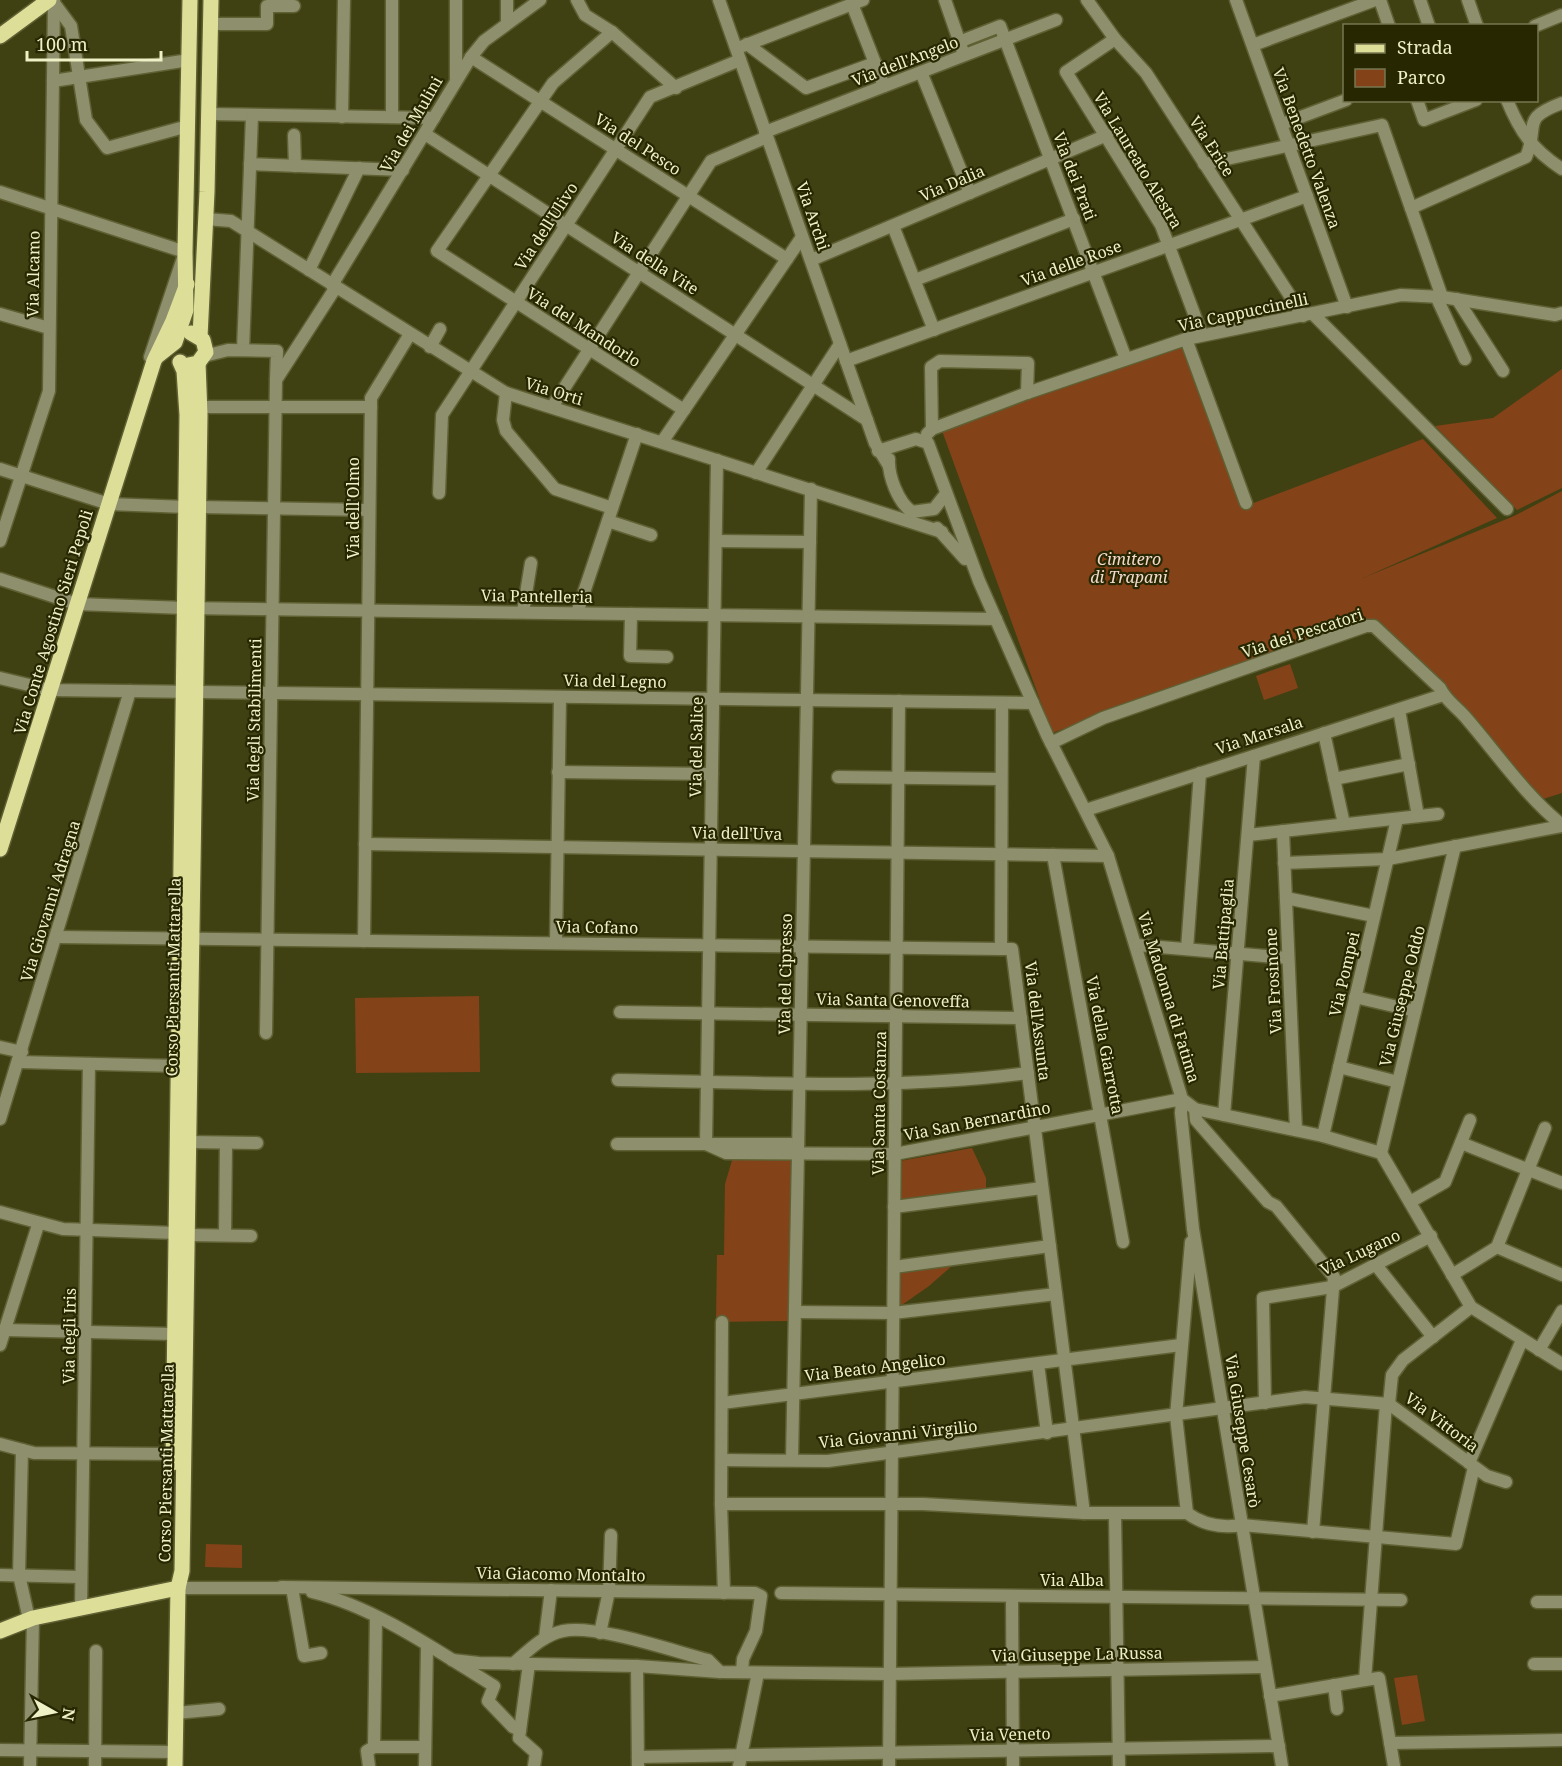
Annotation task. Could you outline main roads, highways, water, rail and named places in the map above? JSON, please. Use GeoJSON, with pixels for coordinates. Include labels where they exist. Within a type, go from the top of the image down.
{"type":"FeatureCollection","features":[{"type":"Feature","properties":{"kind":"main road"},"geometry":{"type":"LineString","coordinates":[[189,0],[185,247],[187,284],[185,319],[174,351],[200,411]]}},
{"type":"Feature","properties":{"kind":"main road"},"geometry":{"type":"LineString","coordinates":[[200,411],[206,357],[206,348],[200,337],[206,219],[211,0]]}},
{"type":"Feature","properties":{"kind":"main road"},"geometry":{"type":"LineString","coordinates":[[0,36],[52,1]]}},
{"type":"Feature","properties":{"kind":"main road","name":"Via Conte Agostino Sieri Pepoli"},"geometry":{"type":"LineString","coordinates":[[0,849],[153,364],[187,284]]}},
{"type":"Feature","properties":{"kind":"main road"},"geometry":{"type":"LineString","coordinates":[[153,364],[176,340],[188,333],[200,337]]}},
{"type":"Feature","properties":{"kind":"main road"},"geometry":{"type":"LineString","coordinates":[[153,364],[163,356],[189,365],[206,357]]}},
{"type":"Feature","properties":{"kind":"main road","name":"Corso Piersanti Mattarella"},"geometry":{"type":"LineString","coordinates":[[178,1588],[172,1573],[173,1454],[179,1417],[174,1334],[189,1142],[186,938],[192,507],[200,411]]}},
{"type":"Feature","properties":{"kind":"main road","name":"Corso Piersanti Mattarella"},"geometry":{"type":"LineString","coordinates":[[178,1588],[182,1571],[179,1417],[182,1234],[178,1066],[186,938]]}},
{"type":"Feature","properties":{"kind":"main road"},"geometry":{"type":"LineString","coordinates":[[0,1631],[31,1619],[178,1588],[175,1759]]}},
{"type":"Feature","properties":{"kind":"park label","name":"Cimitero di Trapani"},"geometry":{"type":"Point","coordinates":[1129,568]}}]}
